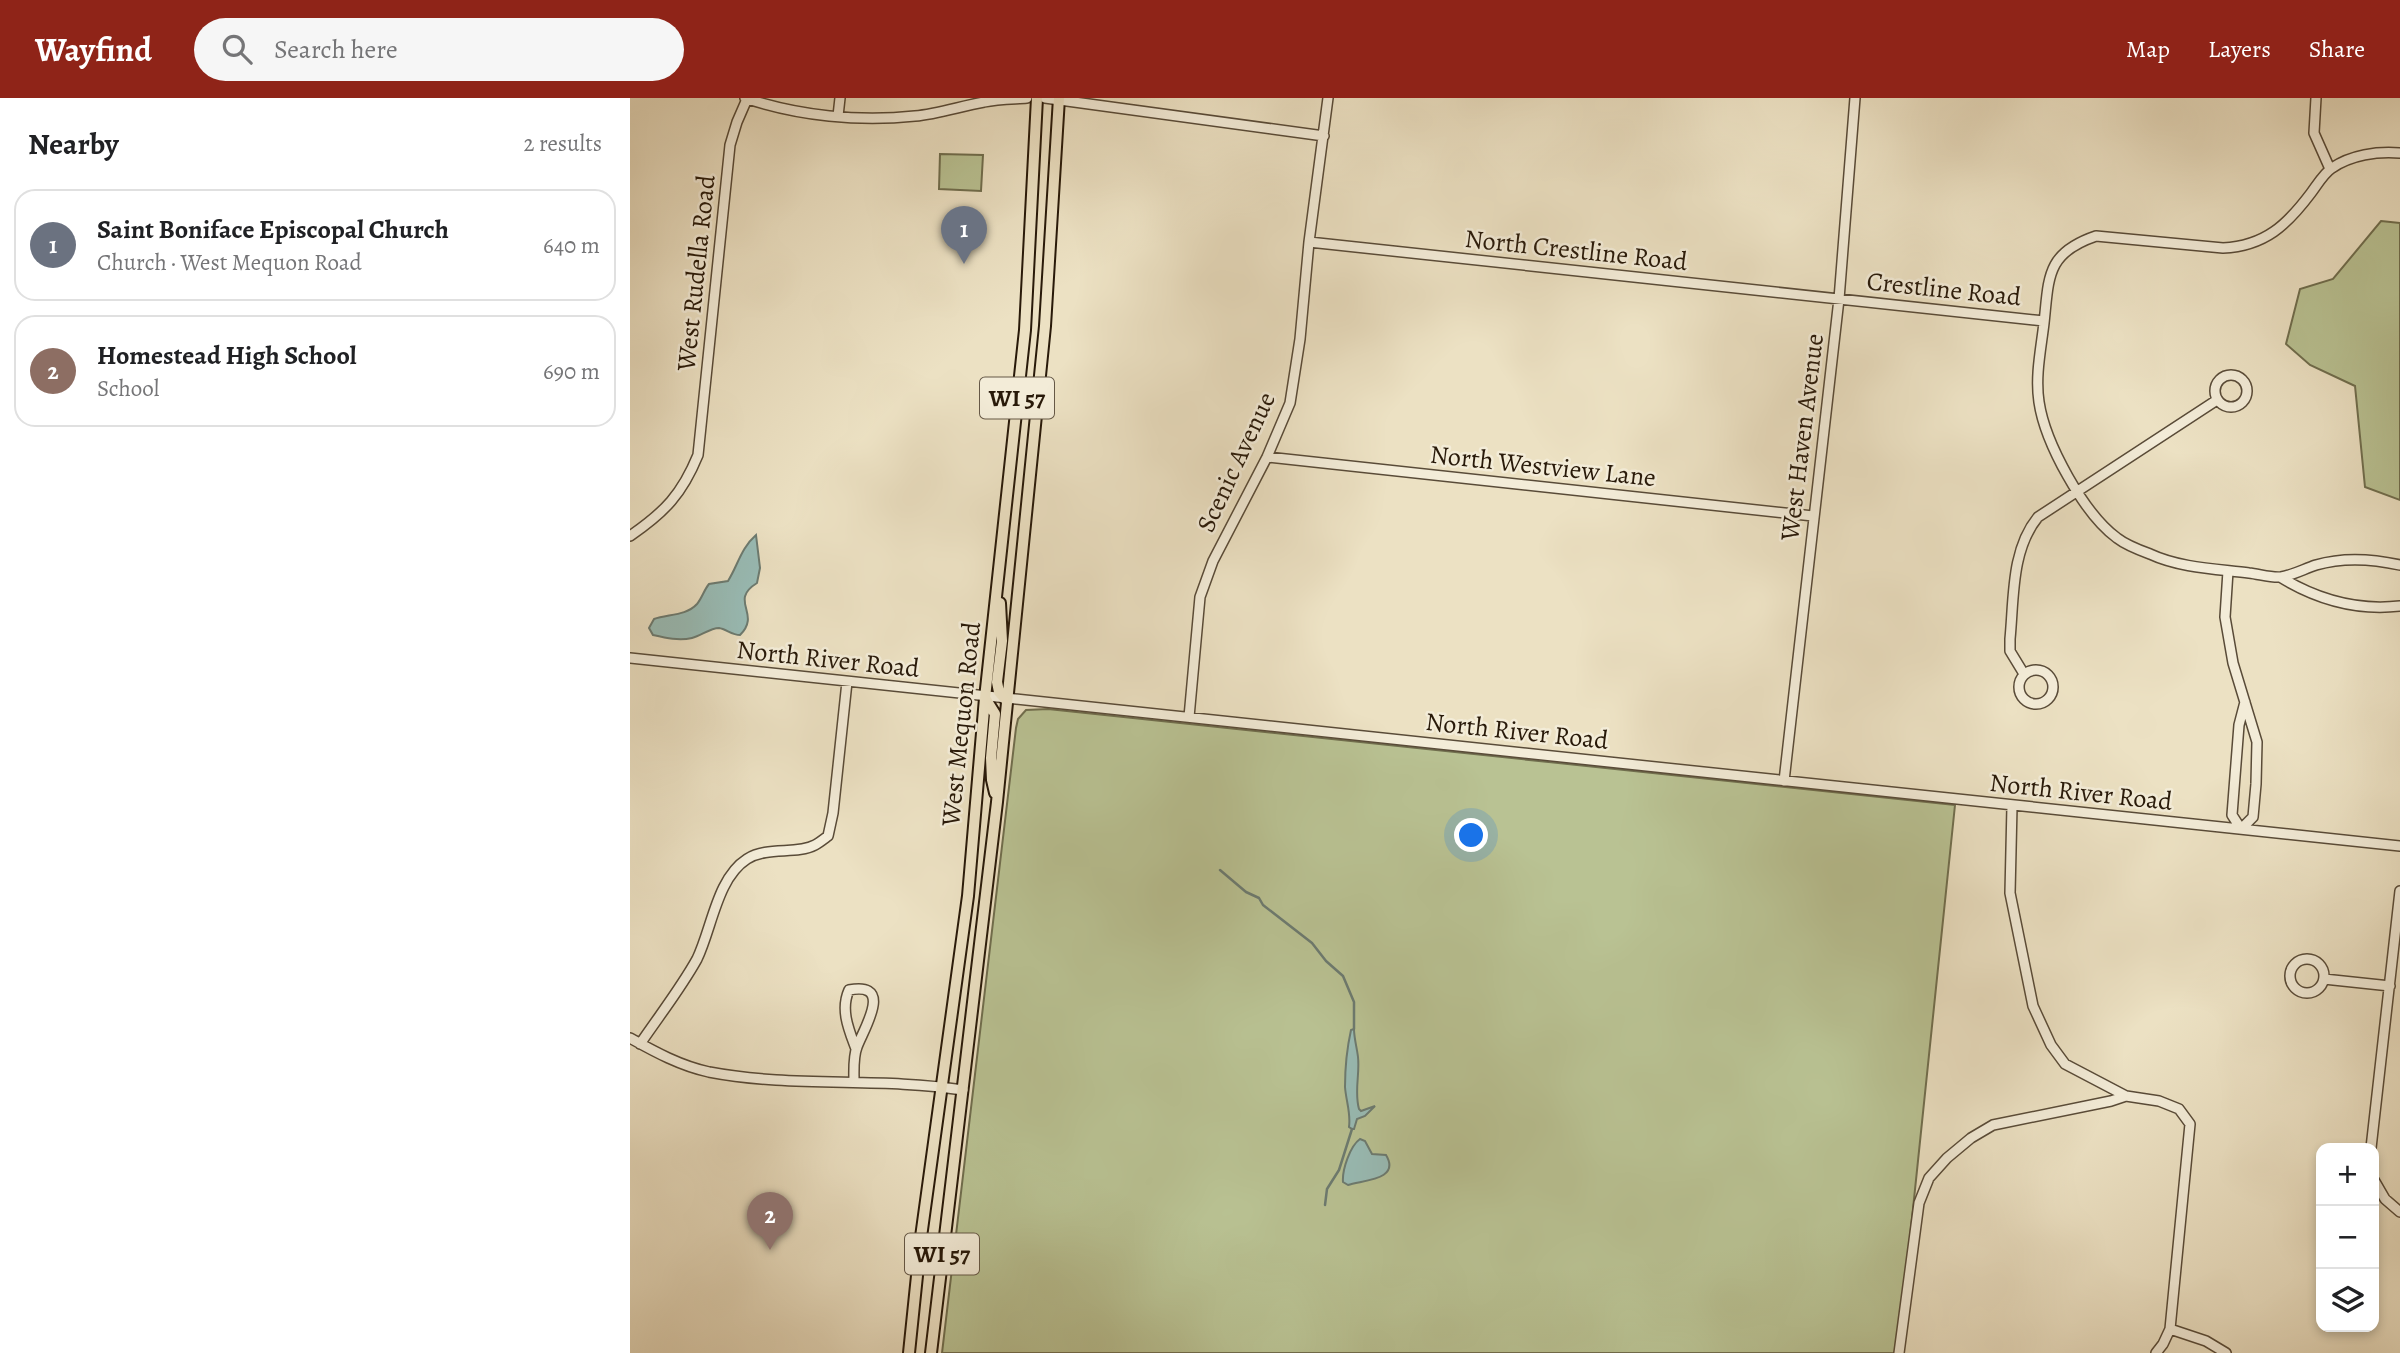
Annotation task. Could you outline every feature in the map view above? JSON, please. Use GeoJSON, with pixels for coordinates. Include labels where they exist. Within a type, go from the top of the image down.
{"type":"FeatureCollection","features":[{"type":"Feature","properties":{"kind":"main road","name":"West Mequon Road"},"geometry":{"type":"LineString","coordinates":[[909,1353],[921,1237],[968,896],[985,698],[1025,330],[1037,98]]}},
{"type":"Feature","properties":{"kind":"main road","name":"West Mequon Road"},"geometry":{"type":"LineString","coordinates":[[931,1353],[997,802],[1045,326],[1059,99]]}},
{"type":"Feature","properties":{"kind":"main road"},"geometry":{"type":"LineString","coordinates":[[997,587],[1002,618],[998,682],[999,692],[1006,700]]}},
{"type":"Feature","properties":{"kind":"main road"},"geometry":{"type":"LineString","coordinates":[[985,698],[995,714],[991,758],[997,802]]}},
{"type":"Feature","properties":{"kind":"street"},"geometry":{"type":"LineString","coordinates":[[746,98],[786,110],[883,118],[918,116],[986,102],[1027,98]]}},
{"type":"Feature","properties":{"kind":"street","name":"West Rudella Road"},"geometry":{"type":"LineString","coordinates":[[630,536],[656,519],[674,500],[688,479],[698,454],[730,145],[746,98]]}},
{"type":"Feature","properties":{"kind":"street"},"geometry":{"type":"LineString","coordinates":[[838,116],[840,98]]}},
{"type":"Feature","properties":{"kind":"street"},"geometry":{"type":"LineString","coordinates":[[1045,98],[1324,136]]}},
{"type":"Feature","properties":{"kind":"street","name":"Scenic Avenue"},"geometry":{"type":"LineString","coordinates":[[1189,717],[1200,597],[1213,561],[1267,457],[1290,403],[1328,98]]}},
{"type":"Feature","properties":{"kind":"street","name":"West Haven Avenue"},"geometry":{"type":"LineString","coordinates":[[1784,781],[1839,299],[1855,98]]}},
{"type":"Feature","properties":{"kind":"street"},"geometry":{"type":"LineString","coordinates":[[2316,98],[2314,133],[2330,169]]}},
{"type":"Feature","properties":{"kind":"street"},"geometry":{"type":"LineString","coordinates":[[2400,153],[2365,155],[2330,169],[2284,224],[2257,243],[2223,248],[2096,236],[2076,243],[2057,262],[2048,281],[2038,371],[2038,401],[2052,442],[2077,491],[2094,516],[2118,539],[2153,556],[2207,568],[2280,577],[2301,590],[2335,602],[2354,606],[2400,606]]}},
{"type":"Feature","properties":{"kind":"street","name":"North Crestline Road"},"geometry":{"type":"LineString","coordinates":[[1309,242],[1839,299]]}},
{"type":"Feature","properties":{"kind":"street","name":"Crestline Road"},"geometry":{"type":"LineString","coordinates":[[1839,299],[2044,321]]}},
{"type":"Feature","properties":{"kind":"street"},"geometry":{"type":"LineString","coordinates":[[2024,674],[2010,651],[2019,553],[2027,531],[2038,517],[2217,400]]}},
{"type":"Feature","properties":{"kind":"street","name":"North Westview Lane"},"geometry":{"type":"LineString","coordinates":[[1267,457],[1814,516]]}},
{"type":"Feature","properties":{"kind":"street"},"geometry":{"type":"LineString","coordinates":[[2280,577],[2346,560],[2400,565]]}},
{"type":"Feature","properties":{"kind":"street"},"geometry":{"type":"LineString","coordinates":[[2228,570],[2225,617],[2233,663],[2245,702],[2257,742],[2253,817],[2241,830],[2232,815],[2239,725],[2245,702]]}},
{"type":"Feature","properties":{"kind":"street","name":"North River Road"},"geometry":{"type":"LineString","coordinates":[[630,658],[985,698],[1189,717],[2400,846]]}},
{"type":"Feature","properties":{"kind":"street"},"geometry":{"type":"LineString","coordinates":[[640,1044],[696,960],[710,929],[718,898],[730,877],[747,859],[779,849],[808,847],[828,836],[833,813],[847,682]]}},
{"type":"Feature","properties":{"kind":"street"},"geometry":{"type":"LineString","coordinates":[[2012,806],[2010,893],[2033,1006],[2051,1045],[2065,1064],[2126,1096],[2159,1101],[2179,1110],[2190,1124],[2170,1329],[2156,1353]]}},
{"type":"Feature","properties":{"kind":"street"},"geometry":{"type":"LineString","coordinates":[[2372,1143],[2400,891]]}},
{"type":"Feature","properties":{"kind":"street"},"geometry":{"type":"LineString","coordinates":[[2324,979],[2390,986]]}},
{"type":"Feature","properties":{"kind":"street"},"geometry":{"type":"LineString","coordinates":[[853,1081],[856,1049],[847,1020],[845,999],[849,990],[860,988],[868,992],[873,999],[873,1011],[856,1049]]}},
{"type":"Feature","properties":{"kind":"street"},"geometry":{"type":"LineString","coordinates":[[630,1038],[669,1059],[708,1071],[764,1080],[853,1081],[941,1086],[963,1090]]}},
{"type":"Feature","properties":{"kind":"street"},"geometry":{"type":"LineString","coordinates":[[1899,1353],[1919,1203],[1929,1178],[1971,1138],[1993,1125],[2126,1096]]}},
{"type":"Feature","properties":{"kind":"street"},"geometry":{"type":"LineString","coordinates":[[2379,1189],[2385,1199],[2400,1212]]}},
{"type":"Feature","properties":{"kind":"street"},"geometry":{"type":"LineString","coordinates":[[2170,1329],[2206,1341],[2226,1353]]}},
{"type":"Feature","properties":{"kind":"green space"},"geometry":{"type":"Polygon","coordinates":[[[940,154],[983,155],[981,191],[939,189],[940,154]]]}},
{"type":"Feature","properties":{"kind":"green space"},"geometry":{"type":"Polygon","coordinates":[[[2381,221],[2400,223],[2400,500],[2365,487],[2355,386],[2310,365],[2286,344],[2300,289],[2333,279],[2381,221]]]}},
{"type":"Feature","properties":{"kind":"green space"},"geometry":{"type":"Polygon","coordinates":[[[1048,709],[1955,805],[1898,1353],[942,1353],[1016,728],[1018,719],[1026,710],[1048,709]]]}},
{"type":"Feature","properties":{"kind":"water"},"geometry":{"type":"Polygon","coordinates":[[[756,535],[760,568],[757,583],[745,596],[748,620],[740,635],[719,628],[687,639],[653,635],[649,628],[654,619],[688,611],[697,604],[709,584],[728,581],[743,551],[756,535]]]}},
{"type":"Feature","properties":{"kind":"water"},"geometry":{"type":"Polygon","coordinates":[[[1354,1029],[1358,1057],[1359,1109],[1361,1111],[1375,1106],[1365,1116],[1357,1119],[1352,1129],[1349,1127],[1345,1080],[1346,1058],[1351,1030],[1354,1029]]]}},
{"type":"Feature","properties":{"kind":"water"},"geometry":{"type":"Polygon","coordinates":[[[1360,1139],[1365,1141],[1372,1154],[1386,1155],[1388,1170],[1378,1178],[1348,1185],[1343,1182],[1345,1165],[1360,1139]]]}},
{"type":"Feature","properties":{"kind":"waterway"},"geometry":{"type":"LineString","coordinates":[[1220,870],[1246,892],[1259,898],[1263,905],[1312,943],[1326,961],[1343,976],[1354,1002],[1354,1029]]}},
{"type":"Feature","properties":{"kind":"waterway"},"geometry":{"type":"LineString","coordinates":[[1325,1205],[1327,1189],[1339,1170],[1352,1129]]}},
{"type":"Feature","properties":{"kind":"place","name":"Saint Boniface Episcopal Church"},"geometry":{"type":"Point","coordinates":[964,264]}},
{"type":"Feature","properties":{"kind":"place","name":"Homestead High School"},"geometry":{"type":"Point","coordinates":[770,1250]}}]}
